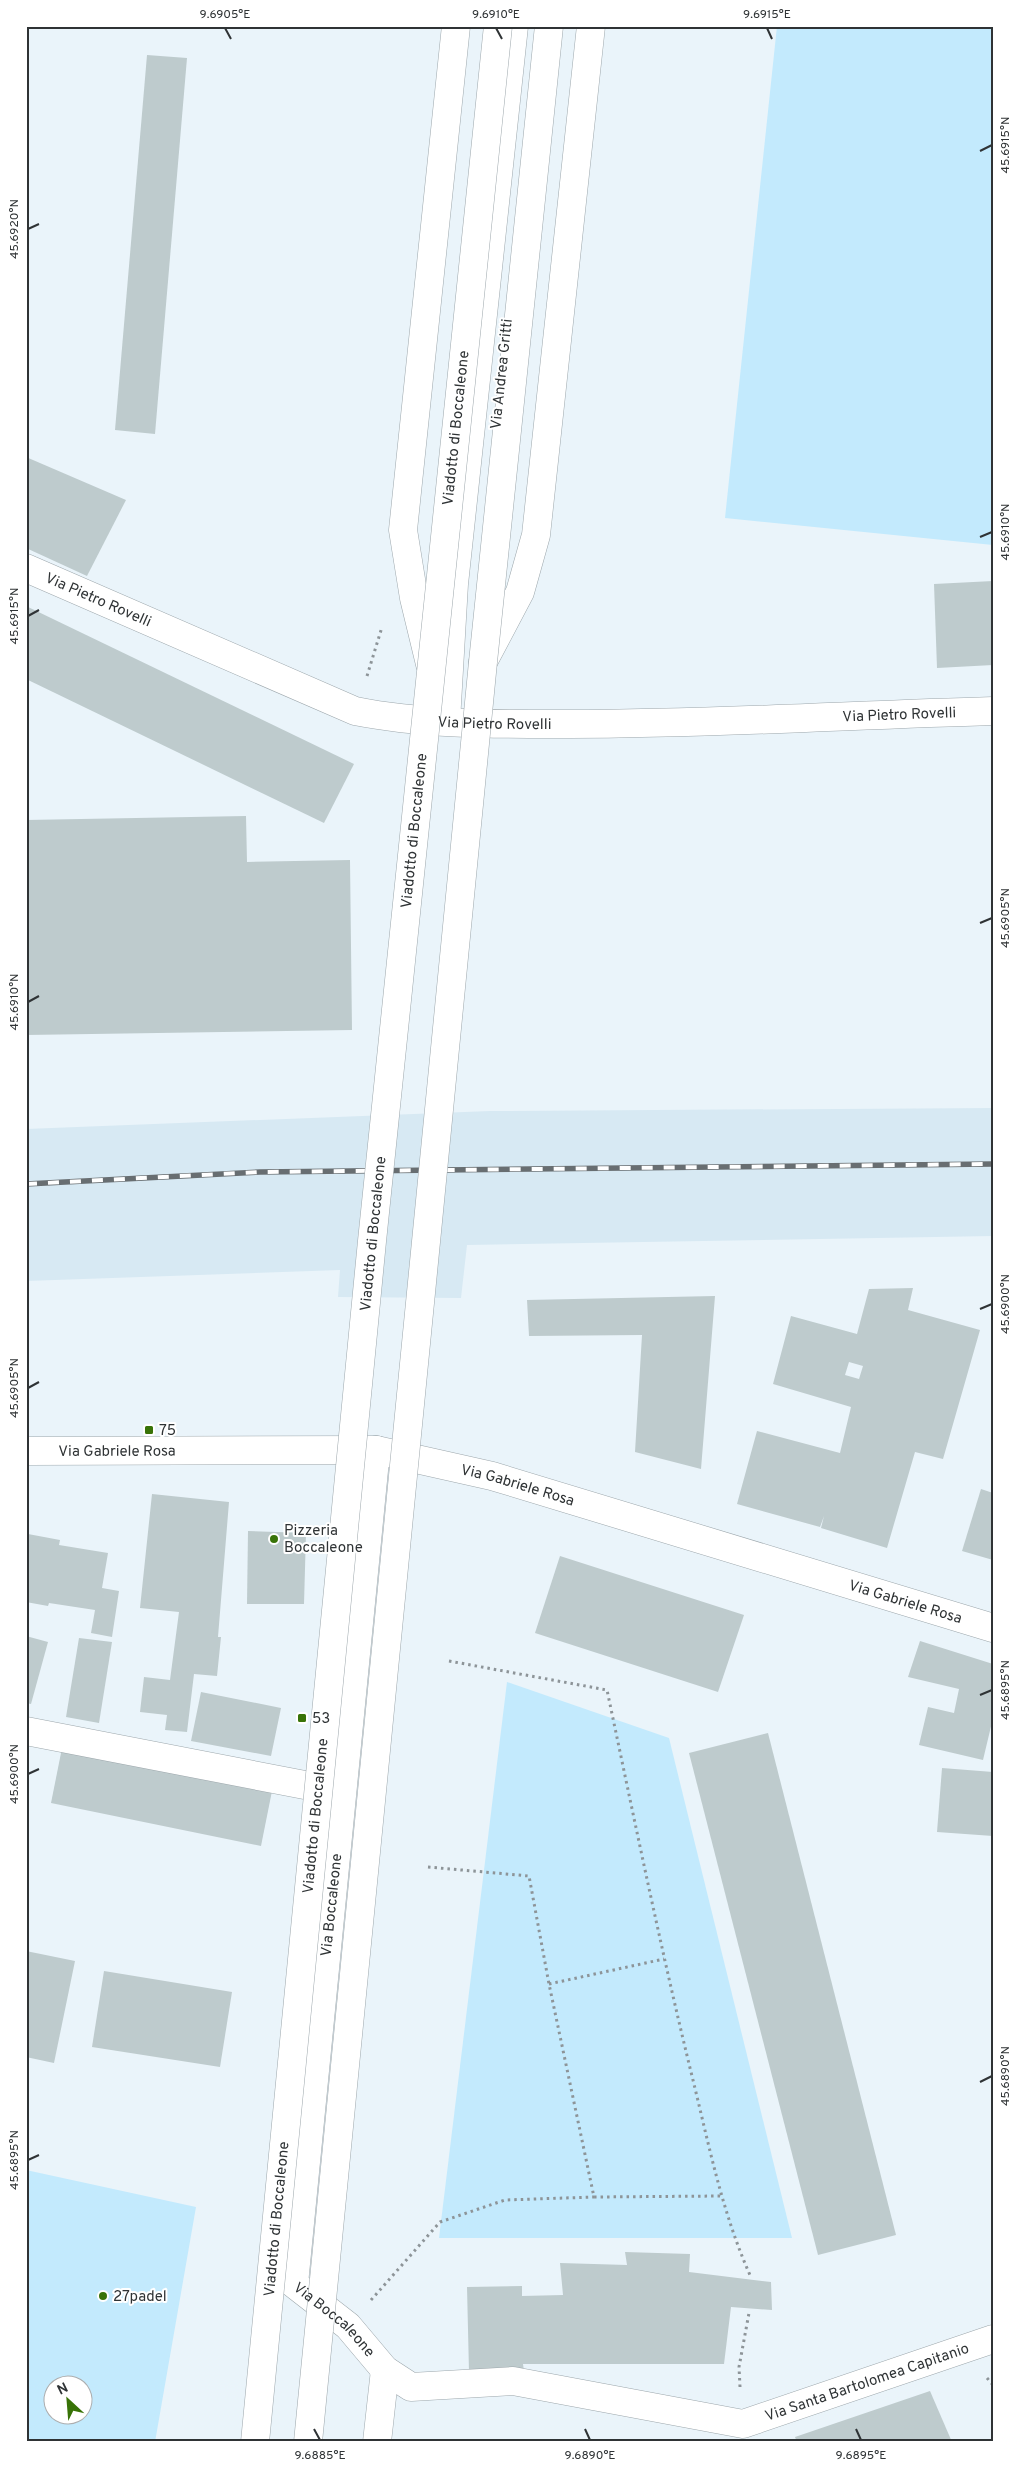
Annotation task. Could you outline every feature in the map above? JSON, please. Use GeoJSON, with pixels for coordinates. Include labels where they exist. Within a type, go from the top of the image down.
{"type":"FeatureCollection","features":[{"type":"Feature","properties":{"kind":"main road"},"geometry":{"type":"LineString","coordinates":[[430,666],[414,598],[403,530],[456,26]]}},
{"type":"Feature","properties":{"kind":"main road","name":"Viadotto di Boccaleone"},"geometry":{"type":"LineString","coordinates":[[255,2442],[323,1723],[430,666],[498,26]]}},
{"type":"Feature","properties":{"kind":"main road","name":"Via Andrea Gritti"},"geometry":{"type":"LineString","coordinates":[[455,721],[454,584],[514,26]]}},
{"type":"Feature","properties":{"kind":"main road","name":"Via Andrea Gritti"},"geometry":{"type":"LineString","coordinates":[[455,721],[538,26]]}},
{"type":"Feature","properties":{"kind":"main road"},"geometry":{"type":"LineString","coordinates":[[308,2442],[484,662],[549,26]]}},
{"type":"Feature","properties":{"kind":"main road"},"geometry":{"type":"LineString","coordinates":[[484,662],[520,592],[536,535],[591,26]]}},
{"type":"Feature","properties":{"kind":"main road","name":"Via Pietro Rovelli"},"geometry":{"type":"LineString","coordinates":[[26,568],[355,711],[397,719],[509,724],[619,724],[993,710]]}},
{"type":"Feature","properties":{"kind":"main road","name":"Via Gabriele Rosa"},"geometry":{"type":"LineString","coordinates":[[26,1451],[376,1450],[492,1476],[993,1628]]}},
{"type":"Feature","properties":{"kind":"main road","name":"Via Boccaleone"},"geometry":{"type":"LineString","coordinates":[[376,1450],[294,2284],[348,2326],[385,2370],[411,2387],[513,2381],[747,2433]]}},
{"type":"Feature","properties":{"kind":"main road"},"geometry":{"type":"LineString","coordinates":[[26,1731],[343,1792]]}},
{"type":"Feature","properties":{"kind":"main road","name":"Via Santa Bartolomea Capitanio"},"geometry":{"type":"LineString","coordinates":[[747,2433],[993,2339]]}},
{"type":"Feature","properties":{"kind":"main road"},"geometry":{"type":"LineString","coordinates":[[377,2442],[385,2370]]}},
{"type":"Feature","properties":{"kind":"path"},"geometry":{"type":"LineString","coordinates":[[449,1661],[607,1690],[664,1959],[721,2196],[736,2244],[750,2275]]}},
{"type":"Feature","properties":{"kind":"path"},"geometry":{"type":"LineString","coordinates":[[428,1867],[530,1876],[549,1984],[594,2197]]}},
{"type":"Feature","properties":{"kind":"path"},"geometry":{"type":"LineString","coordinates":[[549,1984],[664,1959]]}},
{"type":"Feature","properties":{"kind":"path"},"geometry":{"type":"LineString","coordinates":[[348,2326],[440,2222],[505,2200],[721,2196]]}},
{"type":"Feature","properties":{"kind":"path"},"geometry":{"type":"LineString","coordinates":[[747,2433],[739,2367],[749,2313]]}},
{"type":"Feature","properties":{"kind":"shaded area"},"geometry":{"type":"Polygon","coordinates":[[[777,26],[993,26],[993,545],[725,518],[777,26]]]}},
{"type":"Feature","properties":{"kind":"shaded area"},"geometry":{"type":"Polygon","coordinates":[[[993,1108],[993,1236],[467,1245],[461,1298],[338,1297],[340,1270],[26,1281],[26,1129],[490,1111],[993,1108]]]}},
{"type":"Feature","properties":{"kind":"shaded area"},"geometry":{"type":"Polygon","coordinates":[[[507,1682],[669,1738],[792,2238],[439,2238],[507,1682]]]}},
{"type":"Feature","properties":{"kind":"shaded area","name":"27padel"},"geometry":{"type":"Polygon","coordinates":[[[26,2170],[196,2207],[155,2442],[26,2442],[26,2170]]]}},
{"type":"Feature","properties":{"kind":"building"},"geometry":{"type":"Polygon","coordinates":[[[147,55],[187,58],[155,434],[115,430],[147,55]]]}},
{"type":"Feature","properties":{"kind":"building"},"geometry":{"type":"Polygon","coordinates":[[[26,457],[126,500],[87,576],[26,548],[26,457]]]}},
{"type":"Feature","properties":{"kind":"building"},"geometry":{"type":"Polygon","coordinates":[[[993,581],[993,665],[937,668],[934,584],[993,581]]]}},
{"type":"Feature","properties":{"kind":"building"},"geometry":{"type":"Polygon","coordinates":[[[26,606],[354,764],[324,823],[26,679],[26,606]]]}},
{"type":"Feature","properties":{"kind":"building"},"geometry":{"type":"Polygon","coordinates":[[[246,816],[247,862],[350,860],[352,1030],[26,1035],[26,820],[246,816]]]}},
{"type":"Feature","properties":{"kind":"building"},"geometry":{"type":"Polygon","coordinates":[[[913,1288],[908,1310],[980,1330],[943,1459],[915,1452],[887,1548],[821,1528],[824,1516],[820,1527],[737,1504],[757,1431],[840,1453],[851,1407],[773,1384],[791,1316],[857,1334],[869,1289],[913,1288]],[[849,1362],[845,1375],[859,1379],[863,1366],[849,1362]]]}},
{"type":"Feature","properties":{"kind":"building"},"geometry":{"type":"Polygon","coordinates":[[[715,1296],[701,1469],[635,1452],[642,1335],[529,1336],[527,1300],[715,1296]]]}},
{"type":"Feature","properties":{"kind":"building"},"geometry":{"type":"Polygon","coordinates":[[[981,1489],[993,1493],[993,1560],[962,1551],[981,1489]]]}},
{"type":"Feature","properties":{"kind":"building"},"geometry":{"type":"Polygon","coordinates":[[[152,1494],[229,1502],[218,1637],[221,1637],[217,1676],[194,1674],[187,1732],[165,1730],[167,1715],[140,1712],[144,1677],[170,1680],[179,1612],[140,1608],[152,1494]]]}},
{"type":"Feature","properties":{"kind":"building"},"geometry":{"type":"Polygon","coordinates":[[[248,1531],[306,1533],[304,1604],[247,1604],[248,1531]]]}},
{"type":"Feature","properties":{"kind":"building"},"geometry":{"type":"Polygon","coordinates":[[[28,1534],[60,1540],[59,1545],[108,1553],[102,1588],[119,1591],[112,1637],[91,1633],[95,1610],[49,1603],[48,1606],[26,1602],[28,1534]]]}},
{"type":"Feature","properties":{"kind":"building"},"geometry":{"type":"Polygon","coordinates":[[[560,1556],[744,1615],[718,1692],[535,1633],[560,1556]]]}},
{"type":"Feature","properties":{"kind":"building"},"geometry":{"type":"Polygon","coordinates":[[[26,1636],[48,1642],[31,1704],[26,1703],[26,1636]]]}},
{"type":"Feature","properties":{"kind":"building"},"geometry":{"type":"Polygon","coordinates":[[[79,1638],[112,1642],[99,1723],[66,1717],[79,1638]]]}},
{"type":"Feature","properties":{"kind":"building"},"geometry":{"type":"Polygon","coordinates":[[[920,1641],[993,1664],[993,1718],[983,1760],[919,1745],[928,1707],[954,1713],[959,1689],[908,1677],[920,1641]]]}},
{"type":"Feature","properties":{"kind":"building"},"geometry":{"type":"Polygon","coordinates":[[[201,1692],[281,1708],[271,1756],[191,1741],[201,1692]]]}},
{"type":"Feature","properties":{"kind":"building"},"geometry":{"type":"Polygon","coordinates":[[[768,1733],[896,2235],[818,2255],[689,1753],[768,1733]]]}},
{"type":"Feature","properties":{"kind":"building"},"geometry":{"type":"Polygon","coordinates":[[[63,1743],[273,1786],[261,1846],[51,1803],[63,1743]]]}},
{"type":"Feature","properties":{"kind":"building"},"geometry":{"type":"Polygon","coordinates":[[[942,1768],[993,1772],[993,1836],[937,1832],[942,1768]]]}},
{"type":"Feature","properties":{"kind":"building"},"geometry":{"type":"Polygon","coordinates":[[[26,1951],[75,1961],[54,2063],[26,2057],[26,1951]]]}},
{"type":"Feature","properties":{"kind":"building"},"geometry":{"type":"Polygon","coordinates":[[[104,1971],[232,1992],[220,2067],[92,2047],[104,1971]]]}},
{"type":"Feature","properties":{"kind":"building"},"geometry":{"type":"Polygon","coordinates":[[[625,2252],[690,2254],[689,2272],[771,2282],[772,2310],[731,2307],[724,2364],[523,2364],[524,2371],[469,2372],[467,2287],[522,2286],[522,2296],[563,2295],[560,2263],[627,2265],[625,2252]]]}},
{"type":"Feature","properties":{"kind":"building"},"geometry":{"type":"Polygon","coordinates":[[[930,2391],[952,2442],[797,2442],[795,2437],[930,2391]]]}},
{"type":"Feature","properties":{"kind":"railway"},"geometry":{"type":"LineString","coordinates":[[26,1184],[260,1172],[993,1164]]}},
{"type":"Feature","properties":{"kind":"place","name":"75"},"geometry":{"type":"Point","coordinates":[149,1430]}},
{"type":"Feature","properties":{"kind":"place","name":"Pizzeria Boccaleone"},"geometry":{"type":"Point","coordinates":[274,1539]}},
{"type":"Feature","properties":{"kind":"place","name":"53"},"geometry":{"type":"Point","coordinates":[302,1718]}},
{"type":"Feature","properties":{"kind":"place","name":"27padel"},"geometry":{"type":"Point","coordinates":[103,2296]}}]}
